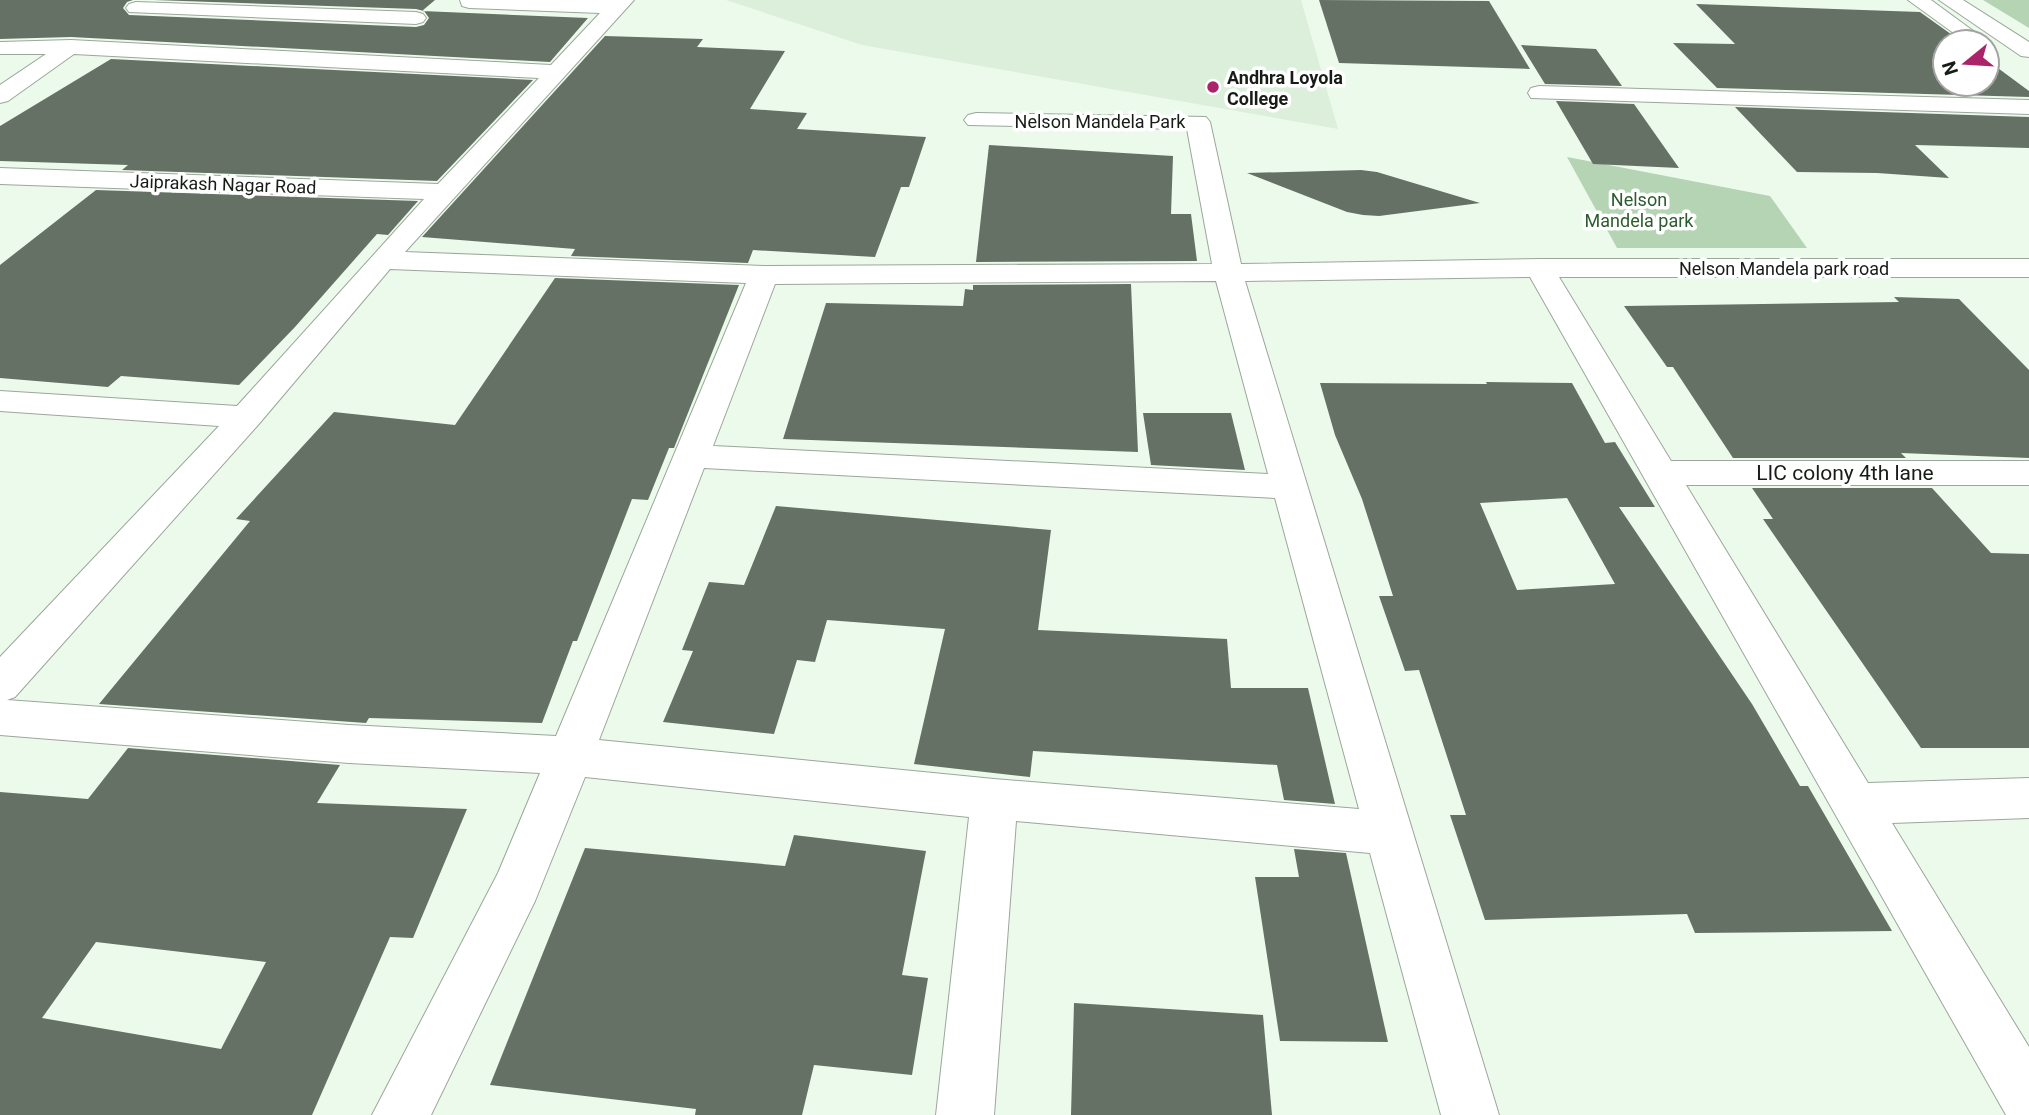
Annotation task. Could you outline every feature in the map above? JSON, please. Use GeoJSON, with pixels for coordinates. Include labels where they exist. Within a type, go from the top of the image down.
{"type":"FeatureCollection","features":[{"type":"Feature","properties":{"kind":"street"},"geometry":{"type":"LineString","coordinates":[[1918,0],[1959,28]]}},
{"type":"Feature","properties":{"kind":"street"},"geometry":{"type":"LineString","coordinates":[[1949,0],[2024,60]]}},
{"type":"Feature","properties":{"kind":"street"},"geometry":{"type":"LineString","coordinates":[[469,2],[620,4]]}},
{"type":"Feature","properties":{"kind":"street"},"geometry":{"type":"LineString","coordinates":[[0,96],[69,47],[142,4],[416,18]]}},
{"type":"Feature","properties":{"kind":"street"},"geometry":{"type":"LineString","coordinates":[[0,685],[246,417],[382,260],[620,4]]}},
{"type":"Feature","properties":{"kind":"street"},"geometry":{"type":"LineString","coordinates":[[0,48],[69,47],[557,72]]}},
{"type":"Feature","properties":{"kind":"street"},"geometry":{"type":"LineString","coordinates":[[2001,53],[2024,60]]}},
{"type":"Feature","properties":{"kind":"street"},"geometry":{"type":"LineString","coordinates":[[1539,93],[2029,107]]}},
{"type":"Feature","properties":{"kind":"street","name":"Nelson Mandela Park"},"geometry":{"type":"LineString","coordinates":[[976,120],[1198,122],[1228,272]]}},
{"type":"Feature","properties":{"kind":"street","name":"Jaiprakash Nagar Road"},"geometry":{"type":"LineString","coordinates":[[0,176],[446,192]]}},
{"type":"Feature","properties":{"kind":"street","name":"Nelson Mandela park road"},"geometry":{"type":"LineString","coordinates":[[382,260],[764,275],[1539,268],[2029,268]]}},
{"type":"Feature","properties":{"kind":"street"},"geometry":{"type":"LineString","coordinates":[[1539,268],[2029,1100]]}},
{"type":"Feature","properties":{"kind":"street"},"geometry":{"type":"LineString","coordinates":[[1228,272],[1470,1115]]}},
{"type":"Feature","properties":{"kind":"street"},"geometry":{"type":"LineString","coordinates":[[401,1115],[519,885],[764,275]]}},
{"type":"Feature","properties":{"kind":"street"},"geometry":{"type":"LineString","coordinates":[[0,401],[246,417]]}},
{"type":"Feature","properties":{"kind":"street"},"geometry":{"type":"LineString","coordinates":[[691,456],[1290,487]]}},
{"type":"Feature","properties":{"kind":"street","name":"LIC colony 4th lane"},"geometry":{"type":"LineString","coordinates":[[1660,473],[2029,473]]}},
{"type":"Feature","properties":{"kind":"street"},"geometry":{"type":"LineString","coordinates":[[0,717],[349,744],[570,756],[994,799],[1389,833]]}},
{"type":"Feature","properties":{"kind":"street"},"geometry":{"type":"LineString","coordinates":[[1854,804],[2029,798]]}},
{"type":"Feature","properties":{"kind":"street"},"geometry":{"type":"LineString","coordinates":[[965,1115],[994,799]]}},
{"type":"Feature","properties":{"kind":"shaded area","name":"Andhra Loyola College"},"geometry":{"type":"Polygon","coordinates":[[[726,0],[1301,0],[1338,129],[862,45],[726,0]]]}},
{"type":"Feature","properties":{"kind":"green space"},"geometry":{"type":"Polygon","coordinates":[[[1983,0],[2029,0],[2029,28],[1983,0]]]}},
{"type":"Feature","properties":{"kind":"green space","name":"Nelson Mandela park"},"geometry":{"type":"Polygon","coordinates":[[[1567,157],[1770,196],[1807,248],[1617,248],[1567,157]]]}},
{"type":"Feature","properties":{"kind":"building"},"geometry":{"type":"Polygon","coordinates":[[[0,0],[133,0],[127,2],[123,8],[129,15],[416,27],[424,25],[429,18],[424,11],[588,18],[550,62],[71,37],[0,39],[0,0]]]}},
{"type":"Feature","properties":{"kind":"building"},"geometry":{"type":"Polygon","coordinates":[[[154,0],[435,0],[422,11],[416,9],[154,0]]]}},
{"type":"Feature","properties":{"kind":"building"},"geometry":{"type":"Polygon","coordinates":[[[1319,0],[1489,1],[1530,69],[1339,63],[1319,0]]]}},
{"type":"Feature","properties":{"kind":"building"},"geometry":{"type":"Polygon","coordinates":[[[1696,4],[1920,12],[1942,28],[1931,28],[1931,94],[1717,88],[1673,43],[1735,44],[1696,4]]]}},
{"type":"Feature","properties":{"kind":"building"},"geometry":{"type":"Polygon","coordinates":[[[605,36],[703,39],[697,47],[785,51],[750,109],[807,113],[797,129],[926,137],[909,187],[901,187],[875,257],[753,250],[748,263],[571,256],[575,249],[422,237],[605,36]]]}},
{"type":"Feature","properties":{"kind":"building"},"geometry":{"type":"Polygon","coordinates":[[[1521,45],[1596,49],[1622,86],[1545,84],[1521,45]]]}},
{"type":"Feature","properties":{"kind":"building"},"geometry":{"type":"Polygon","coordinates":[[[111,59],[533,80],[437,181],[122,170],[128,165],[0,161],[0,126],[111,59]]]}},
{"type":"Feature","properties":{"kind":"building"},"geometry":{"type":"Polygon","coordinates":[[[2001,70],[2029,91],[2029,97],[2001,96],[2001,70]]]}},
{"type":"Feature","properties":{"kind":"building"},"geometry":{"type":"Polygon","coordinates":[[[1556,101],[1634,104],[1679,168],[1593,164],[1556,101]]]}},
{"type":"Feature","properties":{"kind":"building"},"geometry":{"type":"Polygon","coordinates":[[[1735,107],[2029,117],[2029,148],[1915,145],[1949,178],[1877,173],[1797,172],[1735,107]]]}},
{"type":"Feature","properties":{"kind":"building"},"geometry":{"type":"Polygon","coordinates":[[[989,145],[1173,156],[1171,214],[1191,214],[1197,261],[976,262],[989,145]]]}},
{"type":"Feature","properties":{"kind":"building"},"geometry":{"type":"Polygon","coordinates":[[[1361,170],[1377,172],[1480,203],[1379,216],[1363,215],[1347,212],[1247,173],[1361,170]]]}},
{"type":"Feature","properties":{"kind":"building"},"geometry":{"type":"Polygon","coordinates":[[[96,190],[418,201],[388,235],[377,234],[295,327],[239,385],[121,376],[108,387],[0,378],[0,265],[96,190]]]}},
{"type":"Feature","properties":{"kind":"building"},"geometry":{"type":"Polygon","coordinates":[[[555,278],[739,285],[674,448],[669,448],[648,500],[632,499],[542,723],[369,718],[366,723],[99,704],[250,521],[236,519],[334,412],[455,425],[555,278]]]}},
{"type":"Feature","properties":{"kind":"building"},"geometry":{"type":"Polygon","coordinates":[[[1131,284],[1138,452],[783,439],[826,303],[963,306],[965,289],[973,290],[973,285],[1131,284]]]}},
{"type":"Feature","properties":{"kind":"building"},"geometry":{"type":"Polygon","coordinates":[[[1894,297],[1959,299],[2029,370],[2029,458],[1901,453],[1906,458],[1733,458],[1673,367],[1667,367],[1624,306],[1899,302],[1894,297]]]}},
{"type":"Feature","properties":{"kind":"building"},"geometry":{"type":"Polygon","coordinates":[[[1486,382],[1572,383],[1605,443],[1615,442],[1655,507],[1619,507],[1752,704],[1800,786],[1808,786],[1892,931],[1695,933],[1687,914],[1485,920],[1450,815],[1466,815],[1419,670],[1405,671],[1379,596],[1393,596],[1362,499],[1335,435],[1320,383],[1487,384],[1486,382]],[[1567,498],[1480,503],[1517,590],[1615,584],[1567,498]]]}},
{"type":"Feature","properties":{"kind":"building"},"geometry":{"type":"Polygon","coordinates":[[[1143,413],[1231,413],[1245,470],[1151,465],[1143,413]]]}},
{"type":"Feature","properties":{"kind":"building"},"geometry":{"type":"Polygon","coordinates":[[[1752,488],[1932,488],[1991,553],[2029,554],[2029,748],[1921,748],[1763,519],[1773,519],[1752,488]]]}},
{"type":"Feature","properties":{"kind":"building"},"geometry":{"type":"Polygon","coordinates":[[[776,506],[1051,530],[1038,630],[1227,639],[1231,688],[1308,688],[1335,804],[1284,800],[1277,765],[1033,751],[1030,777],[914,764],[945,629],[827,620],[815,662],[797,660],[774,734],[663,722],[693,651],[682,650],[709,582],[744,585],[776,506]]]}},
{"type":"Feature","properties":{"kind":"building"},"geometry":{"type":"Polygon","coordinates":[[[128,748],[340,765],[317,803],[467,809],[413,938],[390,937],[312,1115],[0,1115],[0,792],[88,799],[128,748]],[[96,942],[42,1018],[221,1049],[266,962],[96,942]]]}},
{"type":"Feature","properties":{"kind":"building"},"geometry":{"type":"Polygon","coordinates":[[[794,835],[926,851],[902,975],[928,978],[912,1075],[814,1065],[802,1115],[695,1115],[696,1109],[490,1085],[585,848],[785,866],[794,835]]]}},
{"type":"Feature","properties":{"kind":"building"},"geometry":{"type":"Polygon","coordinates":[[[1294,849],[1346,853],[1388,1042],[1280,1041],[1255,877],[1299,877],[1294,849]]]}},
{"type":"Feature","properties":{"kind":"building"},"geometry":{"type":"Polygon","coordinates":[[[1074,1003],[1263,1015],[1272,1115],[1071,1115],[1074,1003]]]}},
{"type":"Feature","properties":{"kind":"place","name":"Andhra Loyola College"},"geometry":{"type":"Point","coordinates":[1213,87]}}]}
